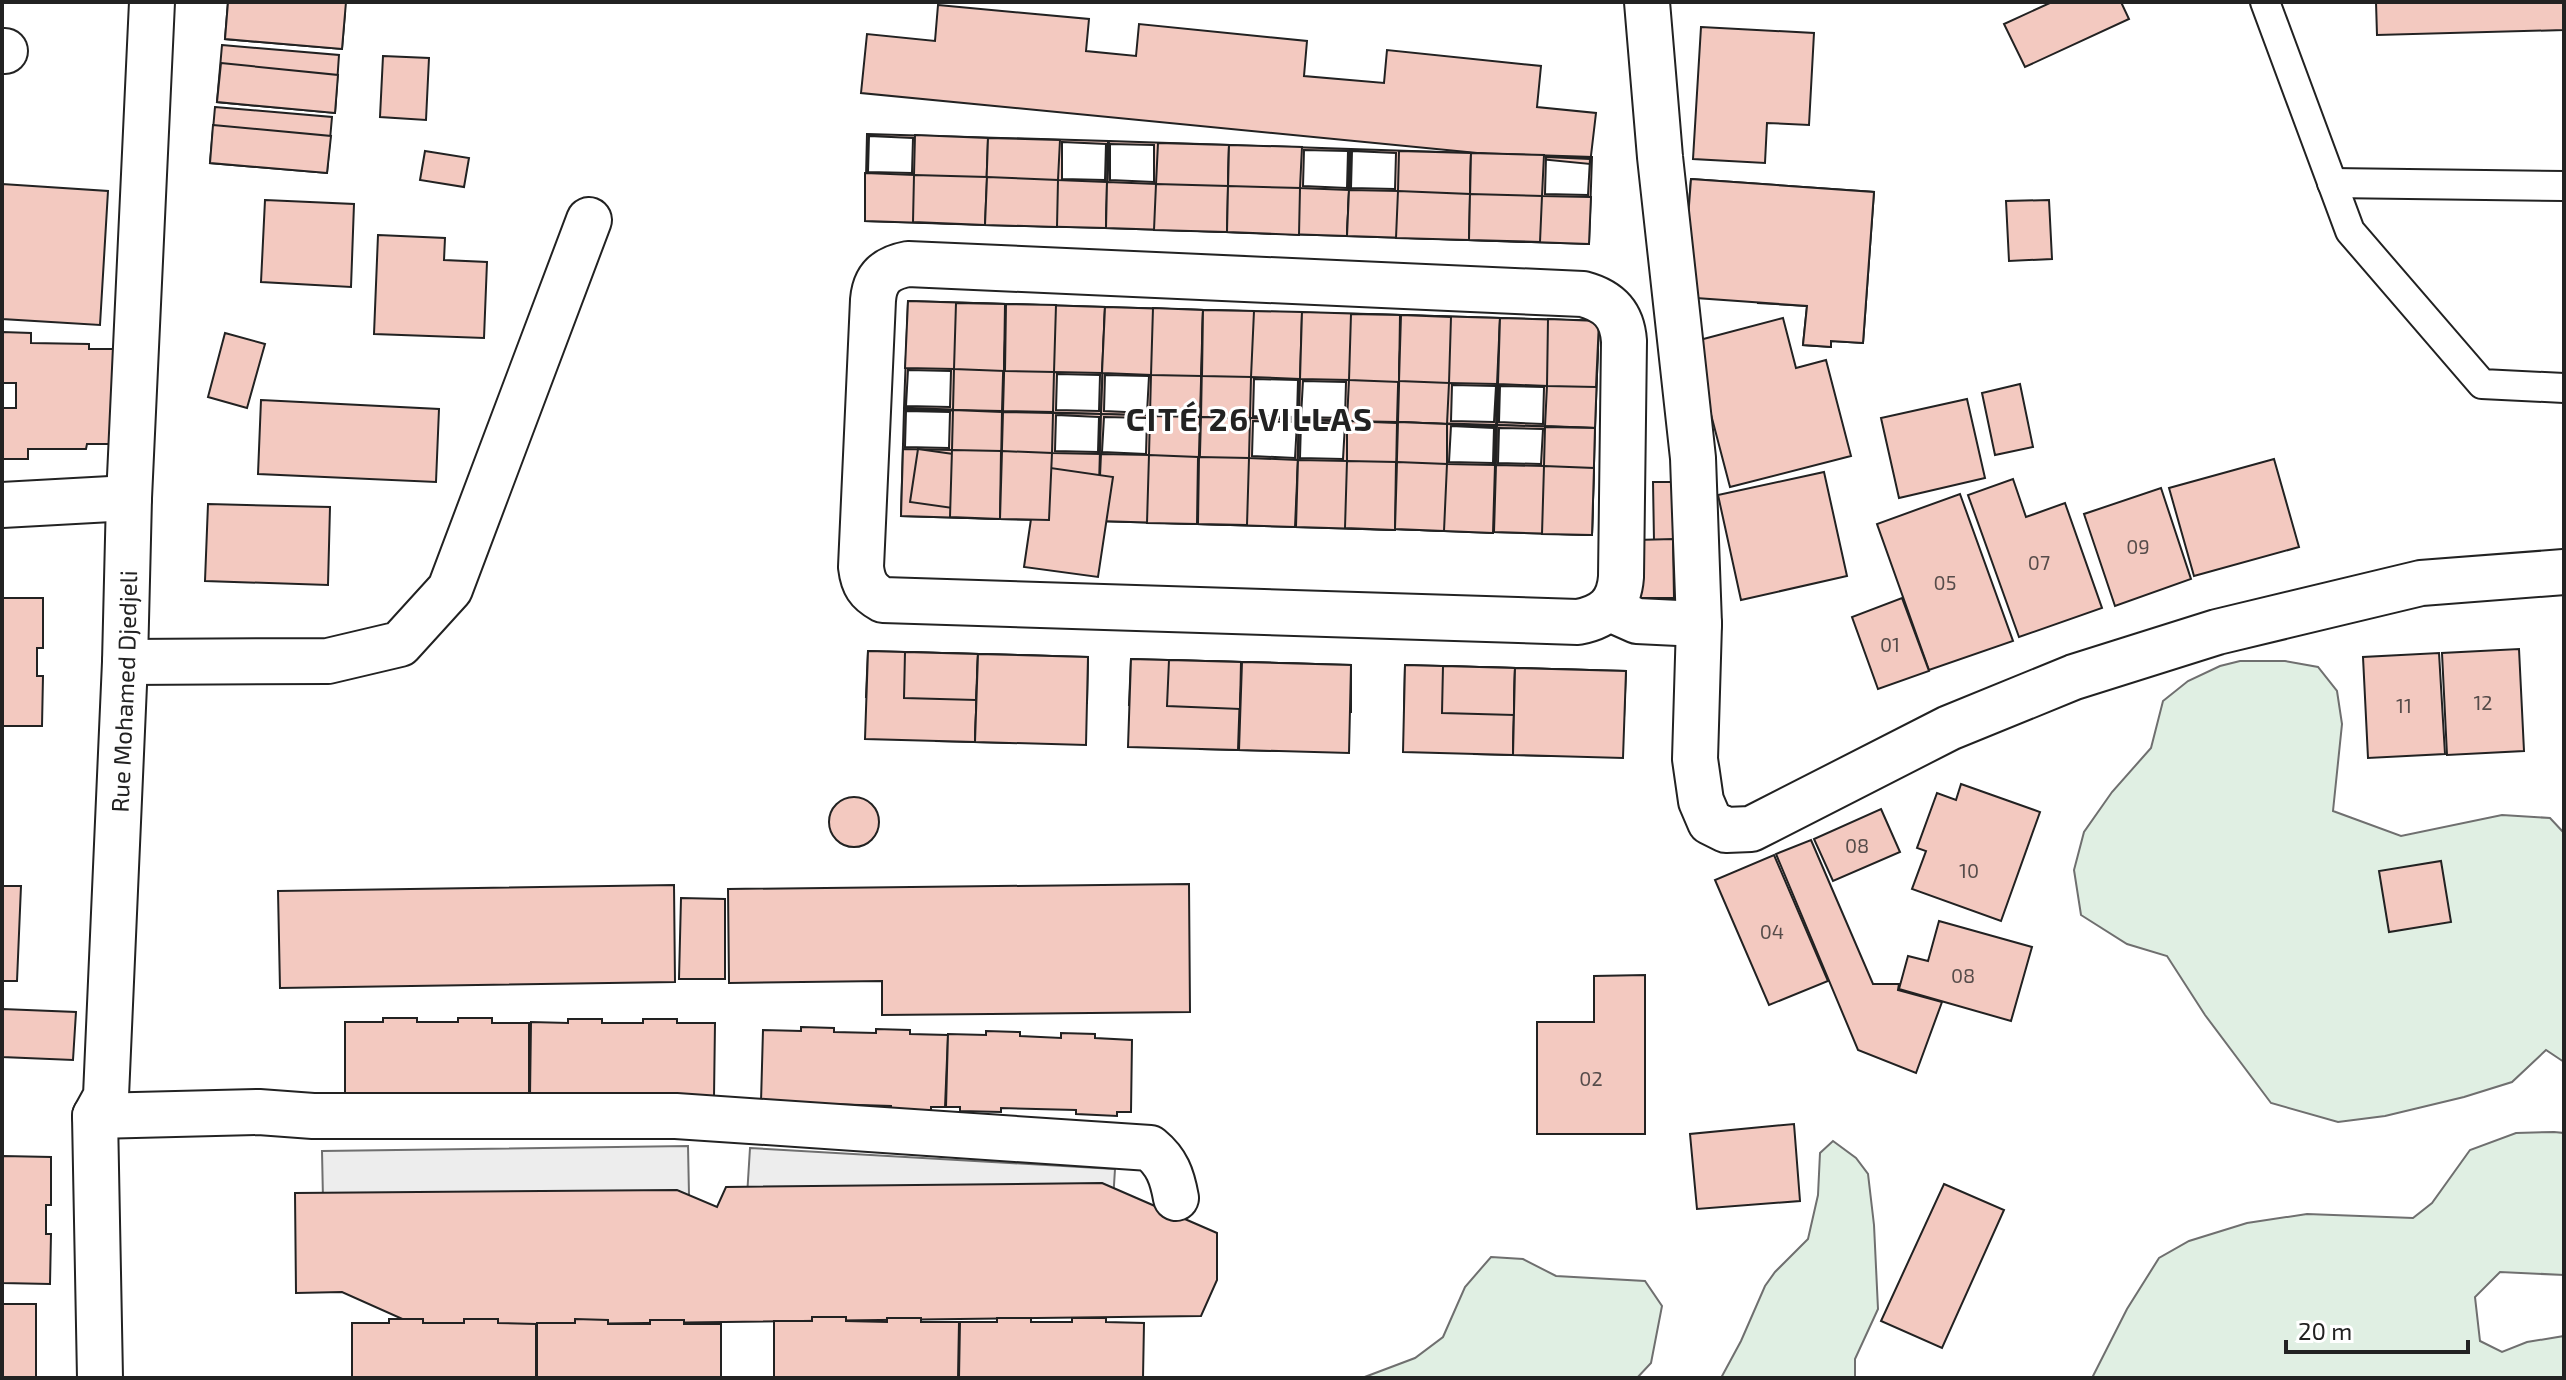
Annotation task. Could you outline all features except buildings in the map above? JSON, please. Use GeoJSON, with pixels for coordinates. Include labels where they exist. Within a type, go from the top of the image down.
{"type":"FeatureCollection","features":[{"type":"Feature","properties":{"kind":"street","name":"Rue Mohamed Djedjeli"},"geometry":{"type":"LineString","coordinates":[[100,1378],[95,1116],[106,1096],[152,2]]}},
{"type":"Feature","properties":{"kind":"street"},"geometry":{"type":"LineString","coordinates":[[1647,2],[1661,172],[1693,458],[1699,624],[1695,759],[1701,801],[1710,822],[1726,830],[1751,829],[1949,728],[2074,677],[2217,632],[2421,583],[2564,572]]}},
{"type":"Feature","properties":{"kind":"street"},"geometry":{"type":"LineString","coordinates":[[125,662],[328,661],[400,644],[450,589],[589,220]]}},
{"type":"Feature","properties":{"kind":"street"},"geometry":{"type":"LineString","coordinates":[[908,264],[1583,294],[1601,299],[1614,309],[1623,324],[1624,341],[1621,577],[1616,599],[1610,609],[1600,616],[1578,622],[883,600],[871,593],[863,581],[861,567],[874,286],[882,274],[894,266],[908,264]]}},
{"type":"Feature","properties":{"kind":"street"},"geometry":{"type":"LineString","coordinates":[[2,505],[129,498]]}},
{"type":"Feature","properties":{"kind":"street"},"geometry":{"type":"LineString","coordinates":[[1610,609],[1637,621],[1699,624]]}},
{"type":"Feature","properties":{"kind":"street"},"geometry":{"type":"LineString","coordinates":[[95,1116],[259,1112],[313,1116],[676,1116],[1150,1148],[1163,1159],[1172,1176],[1176,1198]]}},
{"type":"Feature","properties":{"kind":"lane"},"geometry":{"type":"LineString","coordinates":[[2265,2],[2350,231],[2482,384],[2564,388]]}},
{"type":"Feature","properties":{"kind":"lane"},"geometry":{"type":"LineString","coordinates":[[2332,183],[2564,186]]}},
{"type":"Feature","properties":{"kind":"green space"},"geometry":{"type":"Polygon","coordinates":[[[2240,661],[2285,661],[2318,667],[2337,691],[2342,724],[2333,811],[2401,836],[2502,815],[2550,818],[2564,833],[2564,1062],[2546,1050],[2512,1082],[2385,1116],[2338,1122],[2271,1103],[2205,1015],[2167,956],[2127,944],[2081,915],[2074,870],[2084,832],[2112,792],[2151,748],[2163,701],[2188,681],[2220,666],[2240,661]]]}},
{"type":"Feature","properties":{"kind":"green space"},"geometry":{"type":"Polygon","coordinates":[[[2516,1133],[2564,1133],[2564,1275],[2500,1272],[2475,1297],[2480,1341],[2502,1352],[2527,1342],[2564,1336],[2564,1378],[2092,1378],[2127,1309],[2159,1258],[2189,1241],[2247,1223],[2307,1214],[2413,1218],[2432,1203],[2470,1150],[2516,1133]]]}},
{"type":"Feature","properties":{"kind":"green space"},"geometry":{"type":"Polygon","coordinates":[[[1833,1141],[1856,1158],[1868,1174],[1874,1225],[1878,1309],[1855,1359],[1855,1378],[1721,1378],[1765,1286],[1808,1239],[1818,1195],[1820,1153],[1833,1141]]]}},
{"type":"Feature","properties":{"kind":"green space"},"geometry":{"type":"Polygon","coordinates":[[[1491,1257],[1523,1259],[1556,1276],[1645,1281],[1662,1306],[1651,1363],[1637,1378],[1362,1378],[1415,1358],[1443,1337],[1465,1287],[1491,1257]]]}},
{"type":"Feature","properties":{"kind":"shaded area"},"geometry":{"type":"Polygon","coordinates":[[[688,1146],[690,1243],[324,1248],[322,1151],[688,1146]]]}},
{"type":"Feature","properties":{"kind":"shaded area"},"geometry":{"type":"Polygon","coordinates":[[[750,1148],[1115,1169],[1109,1266],[744,1245],[750,1148]]]}},
{"type":"Feature","properties":{"kind":"district","name":"CITÉ 26 VILLAS"},"geometry":{"type":"Point","coordinates":[1250,418]}}]}
